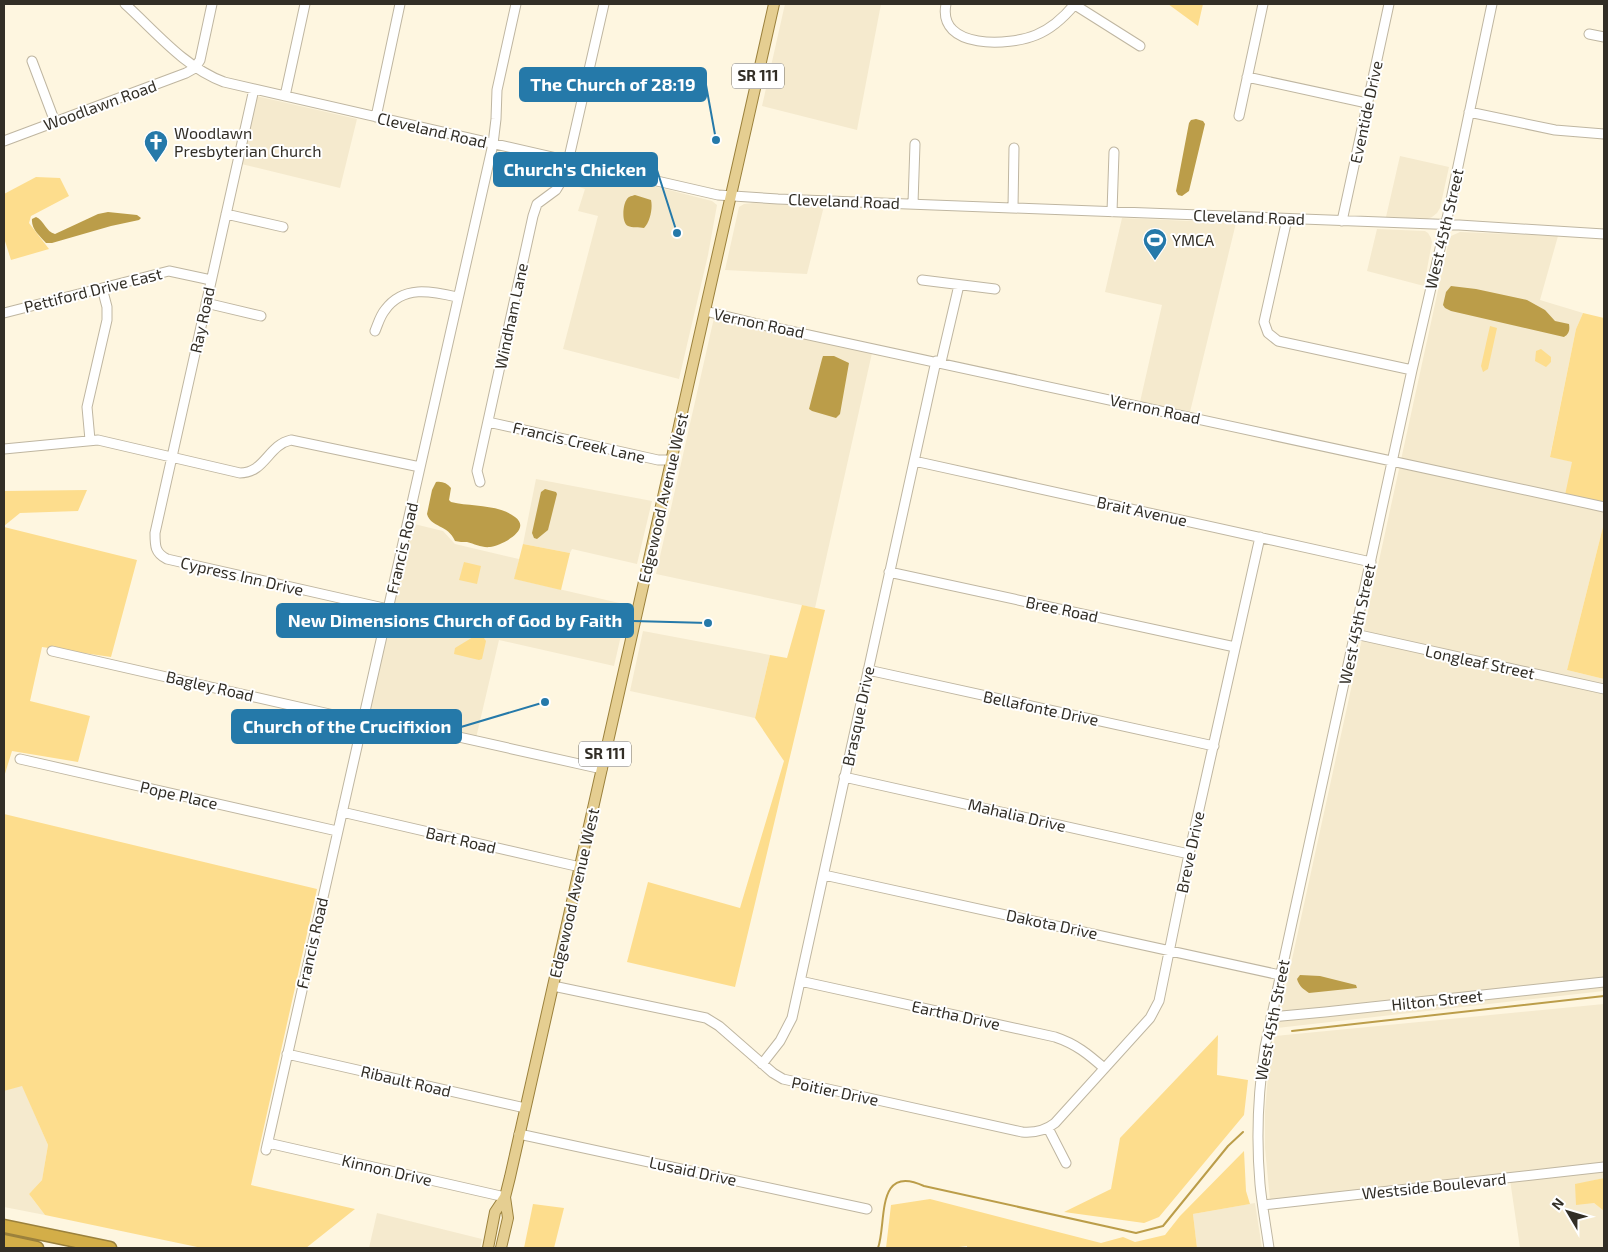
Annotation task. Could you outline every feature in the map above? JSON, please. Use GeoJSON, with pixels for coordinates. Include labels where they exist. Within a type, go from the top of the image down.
{"type":"FeatureCollection","features":[{"type":"Feature","properties":{"kind":"highway"},"geometry":{"type":"LineString","coordinates":[[4,1226],[72,1244],[110,1248]]}},
{"type":"Feature","properties":{"kind":"highway"},"geometry":{"type":"LineString","coordinates":[[4,1241],[37,1248]]}},
{"type":"Feature","properties":{"kind":"main road","name":"Edgewood Avenue West"},"geometry":{"type":"LineString","coordinates":[[501,1248],[508,1218],[505,1197],[774,4]]}},
{"type":"Feature","properties":{"kind":"main road","name":"Edgewood Avenue West"},"geometry":{"type":"LineString","coordinates":[[488,1248],[495,1212],[505,1197]]}},
{"type":"Feature","properties":{"kind":"street","name":"Cleveland Road"},"geometry":{"type":"LineString","coordinates":[[125,4],[194,68],[224,82],[718,195],[1445,225],[1604,234]]}},
{"type":"Feature","properties":{"kind":"street"},"geometry":{"type":"LineString","coordinates":[[194,68],[200,60],[212,4]]}},
{"type":"Feature","properties":{"kind":"street"},"geometry":{"type":"LineString","coordinates":[[285,96],[306,4]]}},
{"type":"Feature","properties":{"kind":"street"},"geometry":{"type":"LineString","coordinates":[[376,117],[400,4]]}},
{"type":"Feature","properties":{"kind":"street","name":"Francis Road"},"geometry":{"type":"LineString","coordinates":[[267,1146],[493,144],[497,90],[516,4]]}},
{"type":"Feature","properties":{"kind":"street","name":"Windham Lane"},"geometry":{"type":"LineString","coordinates":[[480,482],[477,471],[533,216],[537,204],[556,190],[563,181],[570,160],[604,4]]}},
{"type":"Feature","properties":{"kind":"street"},"geometry":{"type":"LineString","coordinates":[[946,4],[946,17],[949,26],[955,32],[983,42],[1013,41],[1037,35],[1061,19],[1075,4],[1140,46]]}},
{"type":"Feature","properties":{"kind":"street"},"geometry":{"type":"LineString","coordinates":[[1239,116],[1263,4]]}},
{"type":"Feature","properties":{"kind":"street","name":"Eventide Drive"},"geometry":{"type":"LineString","coordinates":[[1342,221],[1389,4]]}},
{"type":"Feature","properties":{"kind":"street","name":"West 45th Street"},"geometry":{"type":"LineString","coordinates":[[1269,1248],[1260,1185],[1257,1134],[1260,1076],[1270,1017],[1492,4]]}},
{"type":"Feature","properties":{"kind":"street"},"geometry":{"type":"LineString","coordinates":[[1589,34],[1604,38]]}},
{"type":"Feature","properties":{"kind":"street"},"geometry":{"type":"LineString","coordinates":[[32,61],[55,122]]}},
{"type":"Feature","properties":{"kind":"street","name":"Woodlawn Road"},"geometry":{"type":"LineString","coordinates":[[4,141],[186,73],[194,68]]}},
{"type":"Feature","properties":{"kind":"street"},"geometry":{"type":"LineString","coordinates":[[1247,77],[1367,103]]}},
{"type":"Feature","properties":{"kind":"street","name":"Ray Road"},"geometry":{"type":"LineString","coordinates":[[157,552],[155,533],[254,89]]}},
{"type":"Feature","properties":{"kind":"street"},"geometry":{"type":"LineString","coordinates":[[1469,112],[1555,130],[1604,134]]}},
{"type":"Feature","properties":{"kind":"street"},"geometry":{"type":"LineString","coordinates":[[914,203],[915,144]]}},
{"type":"Feature","properties":{"kind":"street"},"geometry":{"type":"LineString","coordinates":[[1013,207],[1014,148]]}},
{"type":"Feature","properties":{"kind":"street"},"geometry":{"type":"LineString","coordinates":[[1112,212],[1114,152]]}},
{"type":"Feature","properties":{"kind":"street"},"geometry":{"type":"LineString","coordinates":[[226,214],[283,228]]}},
{"type":"Feature","properties":{"kind":"street"},"geometry":{"type":"LineString","coordinates":[[1287,219],[1264,322],[1268,333],[1278,340],[1412,370]]}},
{"type":"Feature","properties":{"kind":"street","name":"Pettiford Drive East"},"geometry":{"type":"LineString","coordinates":[[4,313],[169,271],[211,280]]}},
{"type":"Feature","properties":{"kind":"street"},"geometry":{"type":"LineString","coordinates":[[922,280],[995,289]]}},
{"type":"Feature","properties":{"kind":"street","name":"Brasque Drive"},"geometry":{"type":"LineString","coordinates":[[762,1064],[780,1041],[792,1018],[914,461],[959,285]]}},
{"type":"Feature","properties":{"kind":"street"},"geometry":{"type":"LineString","coordinates":[[90,440],[87,406],[107,320],[107,307],[102,288]]}},
{"type":"Feature","properties":{"kind":"street"},"geometry":{"type":"LineString","coordinates":[[375,331],[389,305],[403,294],[422,291],[457,297]]}},
{"type":"Feature","properties":{"kind":"street"},"geometry":{"type":"LineString","coordinates":[[206,303],[261,316]]}},
{"type":"Feature","properties":{"kind":"street","name":"Vernon Road"},"geometry":{"type":"LineString","coordinates":[[705,311],[1604,507]]}},
{"type":"Feature","properties":{"kind":"street","name":"Francis Creek Lane"},"geometry":{"type":"LineString","coordinates":[[488,422],[658,460],[671,460]]}},
{"type":"Feature","properties":{"kind":"street"},"geometry":{"type":"LineString","coordinates":[[4,449],[98,440],[246,473],[258,467],[278,445],[284,441],[291,440],[420,467]]}},
{"type":"Feature","properties":{"kind":"street","name":"Brait Avenue"},"geometry":{"type":"LineString","coordinates":[[914,461],[1371,562]]}},
{"type":"Feature","properties":{"kind":"street","name":"Breve Drive"},"geometry":{"type":"LineString","coordinates":[[1048,1128],[1056,1123],[1150,1018],[1159,1001],[1189,854],[1260,538]]}},
{"type":"Feature","properties":{"kind":"street","name":"Cypress Inn Drive"},"geometry":{"type":"LineString","coordinates":[[157,552],[167,559],[388,610]]}},
{"type":"Feature","properties":{"kind":"street","name":"Bree Road"},"geometry":{"type":"LineString","coordinates":[[889,572],[1235,647]]}},
{"type":"Feature","properties":{"kind":"street","name":"Longleaf Street"},"geometry":{"type":"LineString","coordinates":[[1355,634],[1604,688]]}},
{"type":"Feature","properties":{"kind":"street","name":"Bagley Road"},"geometry":{"type":"LineString","coordinates":[[52,651],[356,720],[368,717],[602,769]]}},
{"type":"Feature","properties":{"kind":"street","name":"Bellafonte Drive"},"geometry":{"type":"LineString","coordinates":[[868,670],[1214,746]]}},
{"type":"Feature","properties":{"kind":"street","name":"Pope Place"},"geometry":{"type":"LineString","coordinates":[[20,759],[337,831]]}},
{"type":"Feature","properties":{"kind":"street","name":"Mahalia Drive"},"geometry":{"type":"LineString","coordinates":[[844,777],[1189,854]]}},
{"type":"Feature","properties":{"kind":"street","name":"Bart Road"},"geometry":{"type":"LineString","coordinates":[[342,812],[580,867]]}},
{"type":"Feature","properties":{"kind":"street","name":"Dakota Drive"},"geometry":{"type":"LineString","coordinates":[[824,875],[1280,974]]}},
{"type":"Feature","properties":{"kind":"street","name":"Eartha Drive"},"geometry":{"type":"LineString","coordinates":[[800,981],[1055,1037],[1070,1042],[1082,1049],[1104,1068]]}},
{"type":"Feature","properties":{"kind":"street","name":"Hilton Street"},"geometry":{"type":"LineString","coordinates":[[1270,1017],[1604,982]]}},
{"type":"Feature","properties":{"kind":"street","name":"Poitier Drive"},"geometry":{"type":"LineString","coordinates":[[553,986],[706,1018],[719,1026],[773,1074],[783,1079],[1022,1132],[1033,1133],[1048,1128]]}},
{"type":"Feature","properties":{"kind":"street","name":"Ribault Road"},"geometry":{"type":"LineString","coordinates":[[287,1054],[525,1108]]}},
{"type":"Feature","properties":{"kind":"street"},"geometry":{"type":"LineString","coordinates":[[1048,1128],[1066,1163]]}},
{"type":"Feature","properties":{"kind":"street","name":"Lusaid Drive"},"geometry":{"type":"LineString","coordinates":[[519,1134],[867,1209]]}},
{"type":"Feature","properties":{"kind":"street","name":"Kinnon Drive"},"geometry":{"type":"LineString","coordinates":[[267,1146],[505,1197]]}},
{"type":"Feature","properties":{"kind":"street","name":"Westside Boulevard"},"geometry":{"type":"LineString","coordinates":[[1263,1205],[1604,1166]]}},
{"type":"Feature","properties":{"kind":"shaded area"},"geometry":{"type":"Polygon","coordinates":[[[785,4],[881,4],[857,130],[762,106],[785,4]]]}},
{"type":"Feature","properties":{"kind":"shaded area"},"geometry":{"type":"Polygon","coordinates":[[[1168,4],[1203,4],[1198,26],[1168,4]]]}},
{"type":"Feature","properties":{"kind":"shaded area"},"geometry":{"type":"Polygon","coordinates":[[[248,94],[357,119],[340,188],[233,162],[248,94]]]}},
{"type":"Feature","properties":{"kind":"shaded area"},"geometry":{"type":"Polygon","coordinates":[[[1191,120],[1203,121],[1205,124],[1189,191],[1182,196],[1178,195],[1176,191],[1189,123],[1191,120]]]}},
{"type":"Feature","properties":{"kind":"shaded area"},"geometry":{"type":"Polygon","coordinates":[[[1400,156],[1449,167],[1440,208],[1432,217],[1427,219],[1386,217],[1400,156]]]}},
{"type":"Feature","properties":{"kind":"shaded area"},"geometry":{"type":"Polygon","coordinates":[[[577,169],[712,201],[717,205],[708,255],[679,379],[563,349],[598,216],[578,211],[585,189],[573,185],[577,169]]]}},
{"type":"Feature","properties":{"kind":"shaded area"},"geometry":{"type":"Polygon","coordinates":[[[36,177],[60,178],[69,196],[31,216],[29,223],[49,249],[11,260],[4,238],[4,194],[36,177]]]}},
{"type":"Feature","properties":{"kind":"shaded area"},"geometry":{"type":"Polygon","coordinates":[[[635,195],[651,200],[650,215],[644,228],[630,227],[624,221],[623,213],[626,201],[629,197],[635,195]]]}},
{"type":"Feature","properties":{"kind":"shaded area"},"geometry":{"type":"Polygon","coordinates":[[[744,204],[824,206],[807,274],[725,270],[739,207],[744,204]]]}},
{"type":"Feature","properties":{"kind":"shaded area"},"geometry":{"type":"Polygon","coordinates":[[[108,212],[137,215],[141,218],[52,243],[46,243],[36,232],[32,223],[32,219],[36,217],[49,231],[55,234],[98,214],[108,212]]]}},
{"type":"Feature","properties":{"kind":"shaded area"},"geometry":{"type":"Polygon","coordinates":[[[1122,218],[1236,223],[1190,412],[1140,402],[1162,305],[1105,292],[1122,218]]]}},
{"type":"Feature","properties":{"kind":"shaded area"},"geometry":{"type":"Polygon","coordinates":[[[1377,229],[1425,231],[1428,233],[1432,242],[1424,286],[1367,271],[1377,229]]]}},
{"type":"Feature","properties":{"kind":"shaded area"},"geometry":{"type":"Polygon","coordinates":[[[1460,232],[1558,236],[1540,300],[1583,313],[1576,329],[1550,456],[1572,462],[1604,503],[1604,523],[1567,670],[1604,679],[1604,991],[1277,1028],[1449,240],[1451,236],[1460,232]]]}},
{"type":"Feature","properties":{"kind":"shaded area"},"geometry":{"type":"Polygon","coordinates":[[[1451,286],[1476,289],[1527,300],[1545,310],[1555,321],[1569,324],[1569,332],[1564,337],[1451,311],[1443,305],[1446,292],[1451,286]]]}},
{"type":"Feature","properties":{"kind":"shaded area"},"geometry":{"type":"Polygon","coordinates":[[[716,309],[874,344],[815,608],[656,574],[716,309]]]}},
{"type":"Feature","properties":{"kind":"shaded area"},"geometry":{"type":"Polygon","coordinates":[[[1583,313],[1604,318],[1604,503],[1565,495],[1572,462],[1550,457],[1576,329],[1583,313]]]}},
{"type":"Feature","properties":{"kind":"shaded area"},"geometry":{"type":"Polygon","coordinates":[[[1490,326],[1497,328],[1488,369],[1483,372],[1481,366],[1490,326]]]}},
{"type":"Feature","properties":{"kind":"shaded area"},"geometry":{"type":"Polygon","coordinates":[[[1541,349],[1551,357],[1551,362],[1546,367],[1535,361],[1536,351],[1541,349]]]}},
{"type":"Feature","properties":{"kind":"shaded area"},"geometry":{"type":"Polygon","coordinates":[[[823,356],[834,356],[849,363],[840,414],[836,418],[809,409],[823,356]]]}},
{"type":"Feature","properties":{"kind":"shaded area"},"geometry":{"type":"Polygon","coordinates":[[[536,479],[652,501],[637,564],[572,549],[570,553],[523,544],[536,479]]]}},
{"type":"Feature","properties":{"kind":"shaded area"},"geometry":{"type":"Polygon","coordinates":[[[436,482],[444,483],[451,488],[449,500],[451,502],[493,508],[515,517],[520,522],[518,532],[501,544],[490,547],[455,541],[448,532],[432,522],[427,514],[432,490],[436,482]]]}},
{"type":"Feature","properties":{"kind":"shaded area"},"geometry":{"type":"Polygon","coordinates":[[[545,489],[557,494],[548,530],[537,539],[534,538],[532,533],[541,492],[545,489]]]}},
{"type":"Feature","properties":{"kind":"shaded area"},"geometry":{"type":"Polygon","coordinates":[[[87,490],[78,511],[20,513],[4,526],[4,491],[87,490]]]}},
{"type":"Feature","properties":{"kind":"shaded area"},"geometry":{"type":"Polygon","coordinates":[[[410,523],[443,531],[455,544],[519,559],[515,579],[628,605],[614,666],[499,640],[476,738],[368,713],[410,523]]]}},
{"type":"Feature","properties":{"kind":"shaded area"},"geometry":{"type":"Polygon","coordinates":[[[1604,523],[1604,679],[1567,670],[1604,523]]]}},
{"type":"Feature","properties":{"kind":"shaded area"},"geometry":{"type":"Polygon","coordinates":[[[4,527],[137,560],[111,657],[42,647],[30,701],[90,716],[78,762],[12,751],[4,777],[4,527]]]}},
{"type":"Feature","properties":{"kind":"shaded area"},"geometry":{"type":"Polygon","coordinates":[[[523,544],[570,553],[561,590],[514,579],[523,544]]]}},
{"type":"Feature","properties":{"kind":"shaded area"},"geometry":{"type":"Polygon","coordinates":[[[464,562],[481,566],[477,584],[459,580],[464,562]]]}},
{"type":"Feature","properties":{"kind":"shaded area"},"geometry":{"type":"Polygon","coordinates":[[[802,605],[825,610],[735,987],[627,962],[648,882],[740,908],[784,761],[755,718],[770,655],[787,658],[802,605]]]}},
{"type":"Feature","properties":{"kind":"shaded area"},"geometry":{"type":"Polygon","coordinates":[[[643,631],[770,655],[755,718],[630,691],[643,631]]]}},
{"type":"Feature","properties":{"kind":"shaded area"},"geometry":{"type":"Polygon","coordinates":[[[478,634],[482,635],[486,641],[482,659],[479,660],[454,654],[455,648],[478,634]]]}},
{"type":"Feature","properties":{"kind":"shaded area"},"geometry":{"type":"Polygon","coordinates":[[[4,814],[317,889],[251,1185],[355,1209],[306,1248],[202,1248],[45,1215],[29,1194],[42,1180],[48,1145],[22,1086],[4,1091],[4,814]]]}},
{"type":"Feature","properties":{"kind":"shaded area"},"geometry":{"type":"Polygon","coordinates":[[[1300,975],[1320,976],[1356,985],[1357,988],[1309,993],[1299,984],[1297,979],[1300,975]]]}},
{"type":"Feature","properties":{"kind":"shaded area"},"geometry":{"type":"Polygon","coordinates":[[[1604,1004],[1604,1178],[1575,1185],[1604,1211],[1604,1248],[1520,1248],[1509,1173],[1270,1200],[1265,1148],[1265,1112],[1268,1075],[1275,1036],[1604,1004]]]}},
{"type":"Feature","properties":{"kind":"shaded area"},"geometry":{"type":"Polygon","coordinates":[[[1218,1035],[1217,1075],[1248,1080],[1244,1115],[1159,1217],[1144,1223],[1064,1212],[1111,1189],[1120,1138],[1218,1035]]]}},
{"type":"Feature","properties":{"kind":"shaded area"},"geometry":{"type":"Polygon","coordinates":[[[22,1085],[48,1145],[42,1180],[29,1194],[45,1215],[4,1207],[4,1091],[22,1085]]]}},
{"type":"Feature","properties":{"kind":"shaded area"},"geometry":{"type":"Polygon","coordinates":[[[1244,1151],[1246,1191],[1250,1204],[1193,1214],[1197,1248],[967,1248],[967,1246],[951,1248],[886,1248],[891,1205],[930,1199],[1101,1243],[1123,1237],[1135,1242],[1165,1235],[1180,1216],[1244,1151]]]}},
{"type":"Feature","properties":{"kind":"shaded area"},"geometry":{"type":"Polygon","coordinates":[[[1604,1178],[1604,1211],[1594,1203],[1576,1205],[1575,1184],[1604,1178]]]}},
{"type":"Feature","properties":{"kind":"shaded area"},"geometry":{"type":"Polygon","coordinates":[[[1255,1203],[1262,1248],[1197,1248],[1193,1214],[1255,1203]]]}},
{"type":"Feature","properties":{"kind":"shaded area"},"geometry":{"type":"Polygon","coordinates":[[[533,1204],[564,1208],[554,1248],[524,1248],[533,1204]]]}},
{"type":"Feature","properties":{"kind":"shaded area"},"geometry":{"type":"Polygon","coordinates":[[[377,1213],[482,1239],[480,1248],[369,1248],[377,1213]]]}},
{"type":"Feature","properties":{"kind":"waterway"},"geometry":{"type":"LineString","coordinates":[[1292,1031],[1604,996]]}},
{"type":"Feature","properties":{"kind":"waterway"},"geometry":{"type":"LineString","coordinates":[[878,1248],[886,1199],[890,1189],[897,1182],[908,1181],[1136,1233],[1163,1226],[1228,1146],[1243,1132]]}},
{"type":"Feature","properties":{"kind":"place","name":"The Church of 28:19"},"geometry":{"type":"Point","coordinates":[716,140]}},
{"type":"Feature","properties":{"kind":"place","name":"Woodlawn Presbyterian Church"},"geometry":{"type":"Point","coordinates":[156,163]}},
{"type":"Feature","properties":{"kind":"place","name":"Church's Chicken"},"geometry":{"type":"Point","coordinates":[677,233]}},
{"type":"Feature","properties":{"kind":"place","name":"YMCA"},"geometry":{"type":"Point","coordinates":[1155,261]}},
{"type":"Feature","properties":{"kind":"place","name":"New Dimensions Church of God by Faith"},"geometry":{"type":"Point","coordinates":[708,623]}},
{"type":"Feature","properties":{"kind":"place","name":"Church of the Crucifixion"},"geometry":{"type":"Point","coordinates":[545,702]}}]}
